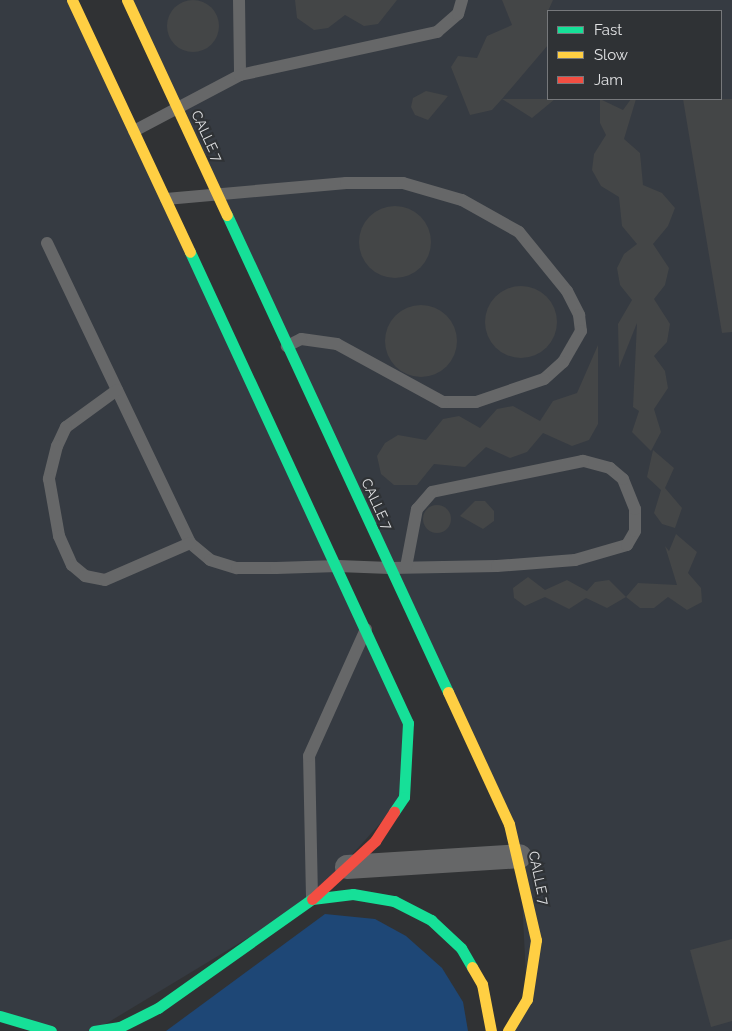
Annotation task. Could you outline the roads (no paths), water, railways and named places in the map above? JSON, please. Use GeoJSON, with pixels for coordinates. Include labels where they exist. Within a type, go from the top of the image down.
{"type":"FeatureCollection","features":[{"type":"Feature","properties":{"kind":"main road"},"geometry":{"type":"LineString","coordinates":[[72,0],[367,626],[408,723],[404,797],[375,841],[312,899],[158,1008],[120,1026],[94,1031]]}},
{"type":"Feature","properties":{"kind":"main road","name":"CALLE 7"},"geometry":{"type":"LineString","coordinates":[[127,0],[390,568],[520,856],[536,940],[527,999],[508,1031]]}},
{"type":"Feature","properties":{"kind":"main road"},"geometry":{"type":"LineString","coordinates":[[312,899],[362,895],[394,901],[431,920],[461,948],[482,984],[491,1031]]}},
{"type":"Feature","properties":{"kind":"main road"},"geometry":{"type":"LineString","coordinates":[[144,1031],[158,1008]]}},
{"type":"Feature","properties":{"kind":"main road"},"geometry":{"type":"LineString","coordinates":[[0,1016],[10,1026],[51,1031]]}},
{"type":"Feature","properties":{"kind":"street"},"geometry":{"type":"LineString","coordinates":[[347,867],[520,856]]}},
{"type":"Feature","properties":{"kind":"lane"},"geometry":{"type":"LineString","coordinates":[[239,0],[240,74]]}},
{"type":"Feature","properties":{"kind":"lane"},"geometry":{"type":"LineString","coordinates":[[134,131],[240,74],[437,32],[458,14],[462,0]]}},
{"type":"Feature","properties":{"kind":"lane"},"geometry":{"type":"LineString","coordinates":[[166,199],[216,192],[403,183],[462,200],[519,232],[567,291],[580,315],[581,331],[563,362],[544,379],[476,402],[443,402],[337,344],[301,339],[288,346]]}},
{"type":"Feature","properties":{"kind":"lane"},"geometry":{"type":"LineString","coordinates":[[47,243],[190,543],[210,560],[237,568],[338,566],[406,568],[575,560],[627,544],[635,531],[635,509],[623,479],[610,468],[583,461],[432,492],[417,509],[406,568]]}},
{"type":"Feature","properties":{"kind":"lane"},"geometry":{"type":"LineString","coordinates":[[117,390],[66,427],[57,446],[49,479],[59,536],[72,565],[85,576],[105,580],[190,543]]}},
{"type":"Feature","properties":{"kind":"lane"},"geometry":{"type":"LineString","coordinates":[[312,899],[309,756],[367,626]]}}]}
